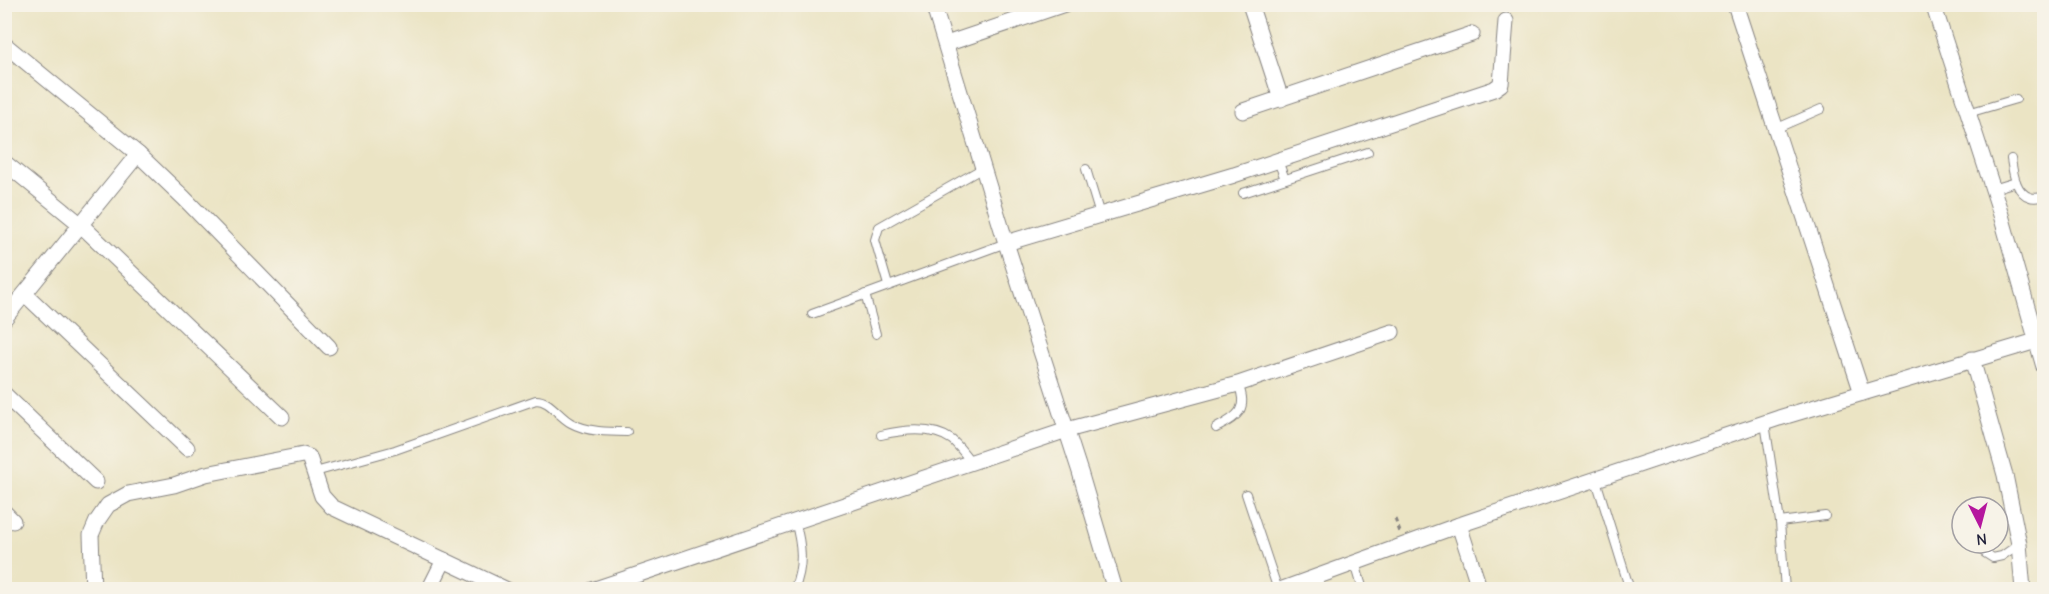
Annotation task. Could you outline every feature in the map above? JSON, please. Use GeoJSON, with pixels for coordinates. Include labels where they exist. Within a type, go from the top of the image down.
{"type":"FeatureCollection","features":[{"type":"Feature","properties":{"kind":"street"},"geometry":{"type":"LineString","coordinates":[[933,4],[1115,590]]}},
{"type":"Feature","properties":{"kind":"street"},"geometry":{"type":"LineString","coordinates":[[946,44],[1065,4]]}},
{"type":"Feature","properties":{"kind":"street"},"geometry":{"type":"LineString","coordinates":[[1250,4],[1281,99]]}},
{"type":"Feature","properties":{"kind":"street"},"geometry":{"type":"LineString","coordinates":[[1735,4],[1862,393]]}},
{"type":"Feature","properties":{"kind":"street"},"geometry":{"type":"LineString","coordinates":[[1934,4],[1993,189],[2044,367]]}},
{"type":"Feature","properties":{"kind":"street"},"geometry":{"type":"LineString","coordinates":[[1006,243],[1278,160],[1494,89],[1501,84],[1506,21]]}},
{"type":"Feature","properties":{"kind":"street"},"geometry":{"type":"LineString","coordinates":[[1243,111],[1472,34]]}},
{"type":"Feature","properties":{"kind":"street"},"geometry":{"type":"LineString","coordinates":[[4,44],[138,154],[329,347]]}},
{"type":"Feature","properties":{"kind":"street"},"geometry":{"type":"LineString","coordinates":[[4,319],[138,154]]}},
{"type":"Feature","properties":{"kind":"street"},"geometry":{"type":"LineString","coordinates":[[4,162],[80,224],[282,417]]}},
{"type":"Feature","properties":{"kind":"street"},"geometry":{"type":"LineString","coordinates":[[25,294],[188,448]]}},
{"type":"Feature","properties":{"kind":"street"},"geometry":{"type":"LineString","coordinates":[[592,590],[1067,430],[1238,384],[1392,332]]}},
{"type":"Feature","properties":{"kind":"street"},"geometry":{"type":"LineString","coordinates":[[1279,590],[1459,525],[1765,423],[2036,341]]}},
{"type":"Feature","properties":{"kind":"street"},"geometry":{"type":"LineString","coordinates":[[1972,359],[2005,475],[2019,544],[2023,590]]}},
{"type":"Feature","properties":{"kind":"street"},"geometry":{"type":"LineString","coordinates":[[4,394],[96,482]]}},
{"type":"Feature","properties":{"kind":"street"},"geometry":{"type":"LineString","coordinates":[[93,590],[91,535],[108,505],[128,494],[174,485],[206,474],[303,455],[309,457],[322,496],[332,507],[507,590]]}},
{"type":"Feature","properties":{"kind":"street"},"geometry":{"type":"LineString","coordinates":[[1459,525],[1480,590]]}},
{"type":"Feature","properties":{"kind":"street"},"geometry":{"type":"LineString","coordinates":[[429,590],[444,560]]}},
{"type":"Feature","properties":{"kind":"lane"},"geometry":{"type":"LineString","coordinates":[[1968,112],[2016,99]]}},
{"type":"Feature","properties":{"kind":"lane"},"geometry":{"type":"LineString","coordinates":[[1775,129],[1821,109]]}},
{"type":"Feature","properties":{"kind":"lane"},"geometry":{"type":"LineString","coordinates":[[1243,193],[1368,152]]}},
{"type":"Feature","properties":{"kind":"lane"},"geometry":{"type":"LineString","coordinates":[[2011,159],[2016,182],[2022,192],[2030,197],[2044,197]]}},
{"type":"Feature","properties":{"kind":"lane"},"geometry":{"type":"LineString","coordinates":[[1278,160],[1285,179]]}},
{"type":"Feature","properties":{"kind":"lane"},"geometry":{"type":"LineString","coordinates":[[888,285],[875,240],[879,227],[983,168]]}},
{"type":"Feature","properties":{"kind":"lane"},"geometry":{"type":"LineString","coordinates":[[1086,169],[1100,215]]}},
{"type":"Feature","properties":{"kind":"lane"},"geometry":{"type":"LineString","coordinates":[[1993,189],[2016,182]]}},
{"type":"Feature","properties":{"kind":"lane"},"geometry":{"type":"LineString","coordinates":[[812,314],[1006,243]]}},
{"type":"Feature","properties":{"kind":"lane"},"geometry":{"type":"LineString","coordinates":[[865,294],[876,334]]}},
{"type":"Feature","properties":{"kind":"lane"},"geometry":{"type":"LineString","coordinates":[[1216,428],[1236,418],[1242,407],[1243,395],[1238,384]]}},
{"type":"Feature","properties":{"kind":"lane"},"geometry":{"type":"LineString","coordinates":[[315,472],[395,450],[536,400],[546,402],[559,415],[573,424],[591,430],[627,432]]}},
{"type":"Feature","properties":{"kind":"lane"},"geometry":{"type":"LineString","coordinates":[[1765,423],[1780,522],[1785,590]]}},
{"type":"Feature","properties":{"kind":"lane"},"geometry":{"type":"LineString","coordinates":[[880,435],[931,431],[951,439],[971,462]]}},
{"type":"Feature","properties":{"kind":"lane"},"geometry":{"type":"LineString","coordinates":[[1596,480],[1630,590]]}},
{"type":"Feature","properties":{"kind":"lane"},"geometry":{"type":"LineString","coordinates":[[1246,494],[1279,590]]}},
{"type":"Feature","properties":{"kind":"lane"},"geometry":{"type":"LineString","coordinates":[[1780,522],[1825,516]]}},
{"type":"Feature","properties":{"kind":"lane"},"geometry":{"type":"LineString","coordinates":[[794,590],[800,577],[802,558],[801,541],[795,521]]}},
{"type":"Feature","properties":{"kind":"lane"},"geometry":{"type":"LineString","coordinates":[[2010,550],[2019,544]]}},
{"type":"Feature","properties":{"kind":"lane"},"geometry":{"type":"LineString","coordinates":[[1988,555],[1993,558],[2003,555]]}},
{"type":"Feature","properties":{"kind":"lane"},"geometry":{"type":"LineString","coordinates":[[1355,563],[1363,590]]}}]}
